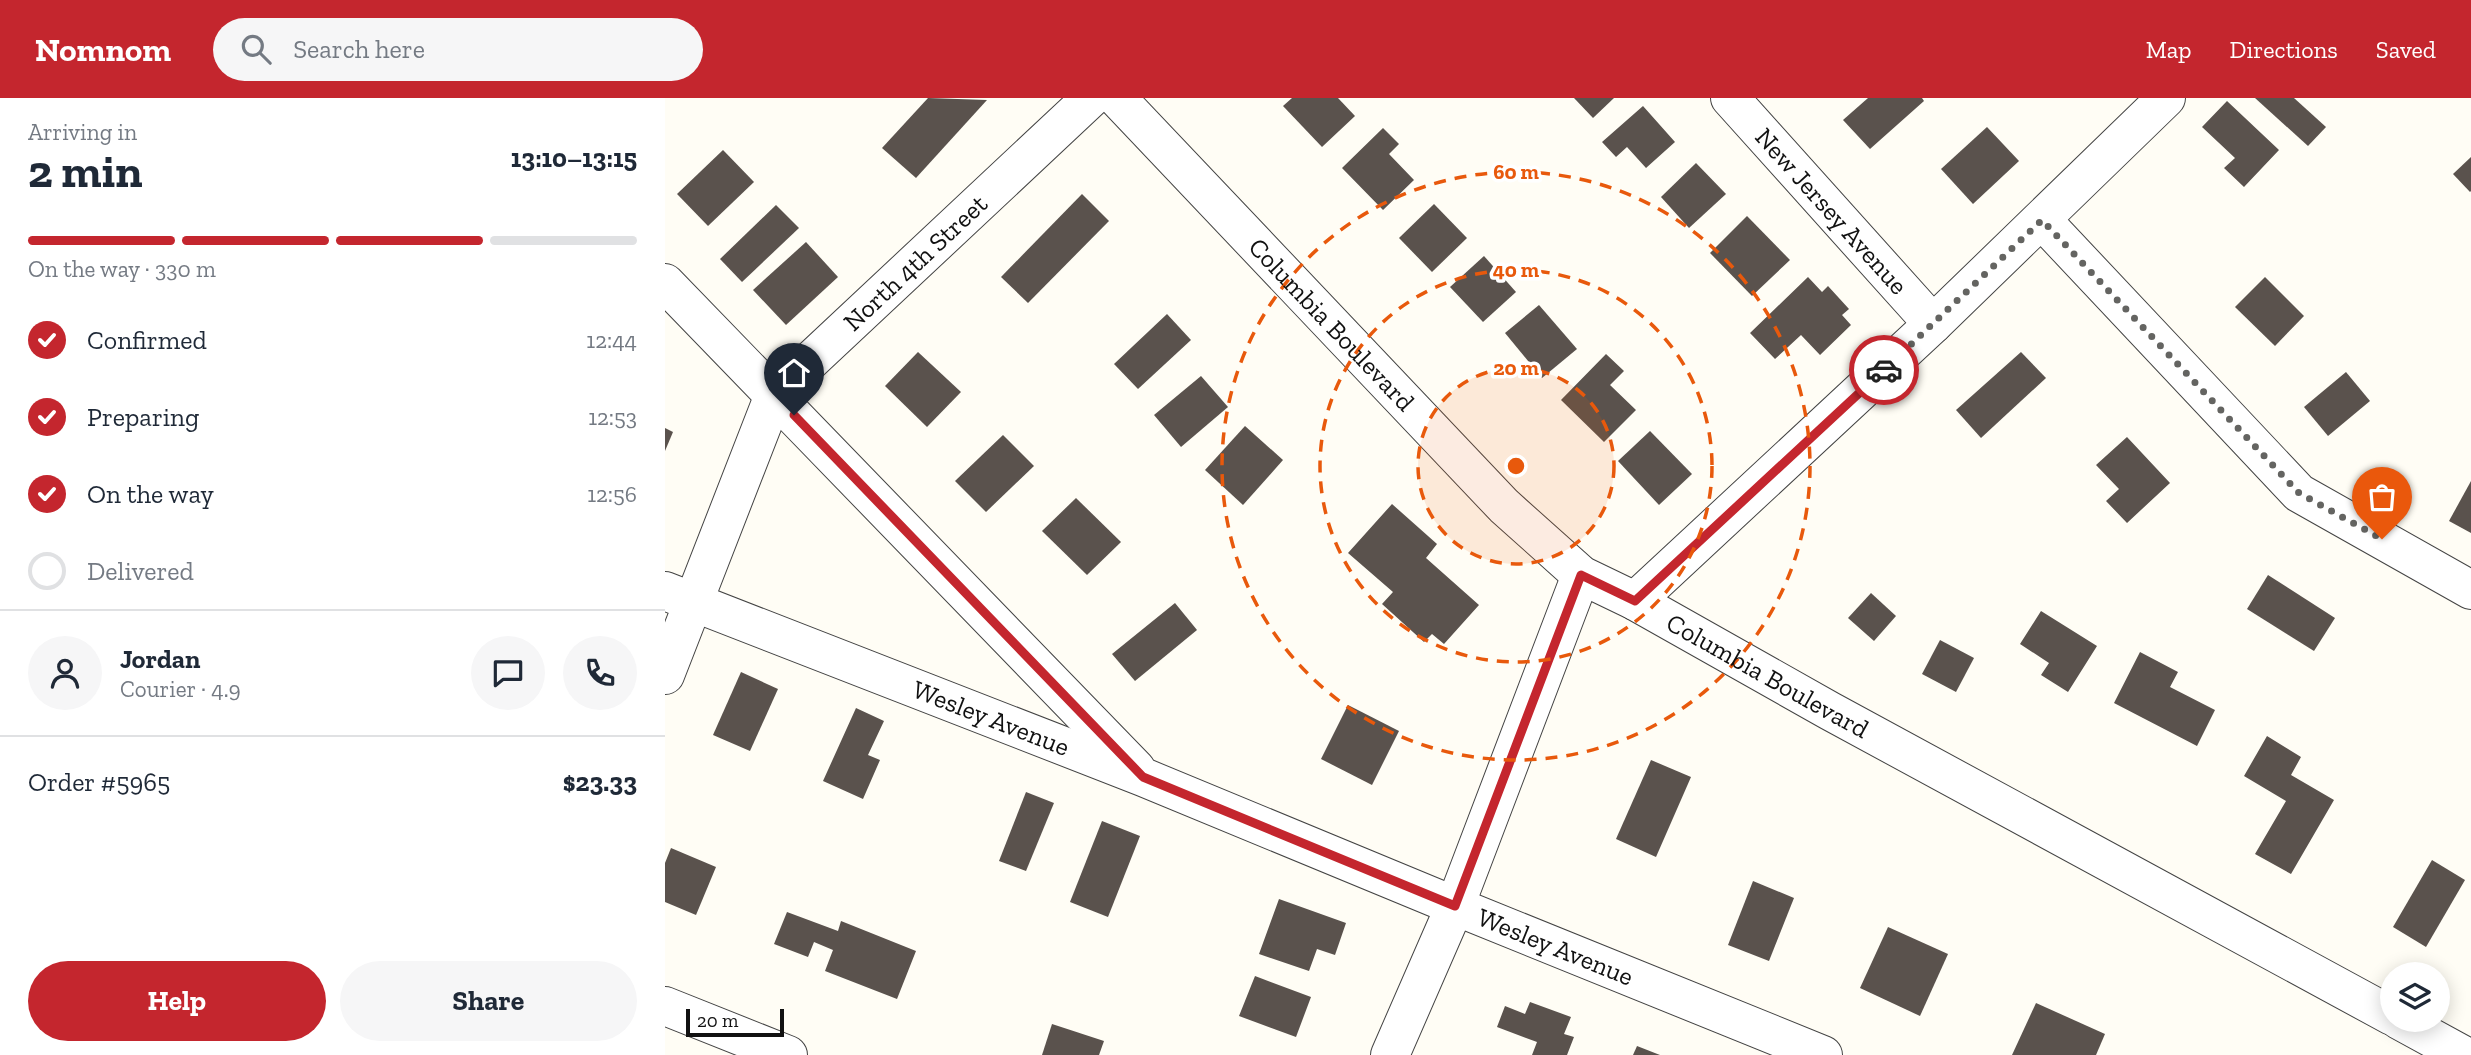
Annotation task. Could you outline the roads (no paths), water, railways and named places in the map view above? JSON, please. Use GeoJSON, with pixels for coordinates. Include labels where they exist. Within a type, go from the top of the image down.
{"type":"FeatureCollection","features":[{"type":"Feature","properties":{"kind":"street","name":"North 4th Street"},"geometry":{"type":"LineString","coordinates":[[665,675],[680,597],[774,395],[1091,98]]}},
{"type":"Feature","properties":{"kind":"street","name":"Columbia Boulevard"},"geometry":{"type":"LineString","coordinates":[[1117,98],[1504,506],[1581,575],[1635,601],[1830,711],[2380,1009]]}},
{"type":"Feature","properties":{"kind":"street","name":"New Jersey Avenue"},"geometry":{"type":"LineString","coordinates":[[1730,98],[1933,324]]}},
{"type":"Feature","properties":{"kind":"street"},"geometry":{"type":"LineString","coordinates":[[1635,601],[1933,324],[2166,98]]}},
{"type":"Feature","properties":{"kind":"street"},"geometry":{"type":"LineString","coordinates":[[2042,220],[2299,493],[2471,590]]}},
{"type":"Feature","properties":{"kind":"street"},"geometry":{"type":"LineString","coordinates":[[665,283],[1143,777]]}},
{"type":"Feature","properties":{"kind":"street"},"geometry":{"type":"LineString","coordinates":[[1390,1055],[1455,906],[1581,575]]}},
{"type":"Feature","properties":{"kind":"street","name":"Wesley Avenue"},"geometry":{"type":"LineString","coordinates":[[680,597],[1143,777],[1823,1055]]}},
{"type":"Feature","properties":{"kind":"street"},"geometry":{"type":"LineString","coordinates":[[665,1006],[788,1055]]}},
{"type":"Feature","properties":{"kind":"street"},"geometry":{"type":"LineString","coordinates":[[2421,1032],[2463,1055]]}}]}
